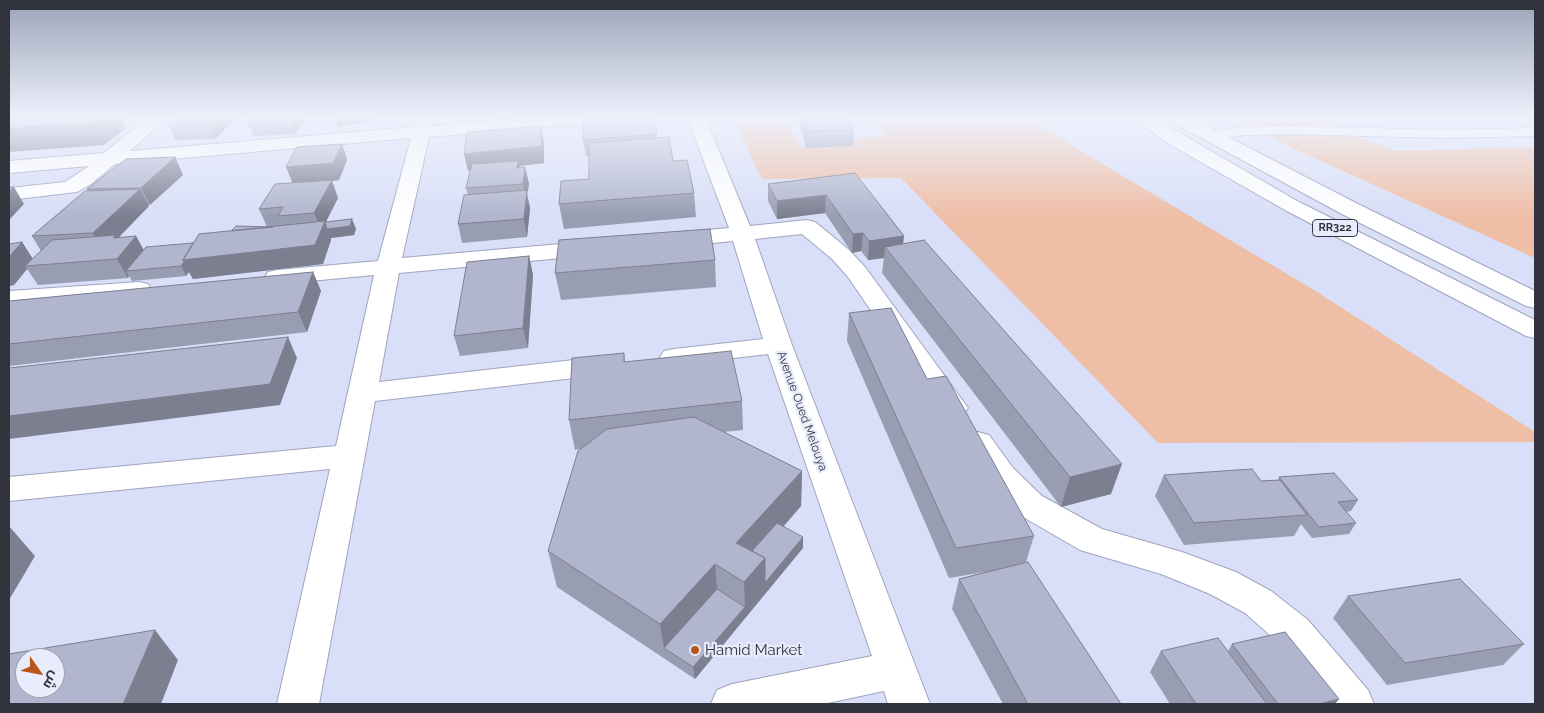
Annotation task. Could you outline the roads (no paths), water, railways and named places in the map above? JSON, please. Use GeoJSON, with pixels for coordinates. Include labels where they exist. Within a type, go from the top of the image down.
{"type":"FeatureCollection","features":[{"type":"Feature","properties":{"kind":"street"},"geometry":{"type":"LineString","coordinates":[[9,194],[70,188],[84,180],[119,150]]}},
{"type":"Feature","properties":{"kind":"street"},"geometry":{"type":"LineString","coordinates":[[9,167],[187,150]]}},
{"type":"Feature","properties":{"kind":"street"},"geometry":{"type":"LineString","coordinates":[[298,704],[388,268],[417,150]]}},
{"type":"Feature","properties":{"kind":"street","name":"Avenue Oued Melouya"},"geometry":{"type":"LineString","coordinates":[[709,150],[742,234],[778,345],[902,687]]}},
{"type":"Feature","properties":{"kind":"street","name":"RR322"},"geometry":{"type":"LineString","coordinates":[[1194,150],[1292,206],[1535,330]]}},
{"type":"Feature","properties":{"kind":"street","name":"RR322"},"geometry":{"type":"LineString","coordinates":[[1238,150],[1535,301]]}},
{"type":"Feature","properties":{"kind":"street"},"geometry":{"type":"LineString","coordinates":[[252,279],[388,268],[807,227],[840,254],[857,272],[1001,476],[1030,506],[1092,540],[1169,562],[1223,583],[1258,602],[1294,632],[1353,704]]}},
{"type":"Feature","properties":{"kind":"street"},"geometry":{"type":"LineString","coordinates":[[9,300],[164,286]]}},
{"type":"Feature","properties":{"kind":"street"},"geometry":{"type":"LineString","coordinates":[[362,393],[778,345]]}},
{"type":"Feature","properties":{"kind":"street"},"geometry":{"type":"LineString","coordinates":[[9,489],[350,456]]}},
{"type":"Feature","properties":{"kind":"street"},"geometry":{"type":"LineString","coordinates":[[732,704],[902,687]]}},
{"type":"Feature","properties":{"kind":"place","name":"Hamid Market"},"geometry":{"type":"Point","coordinates":[695,650]}}]}
